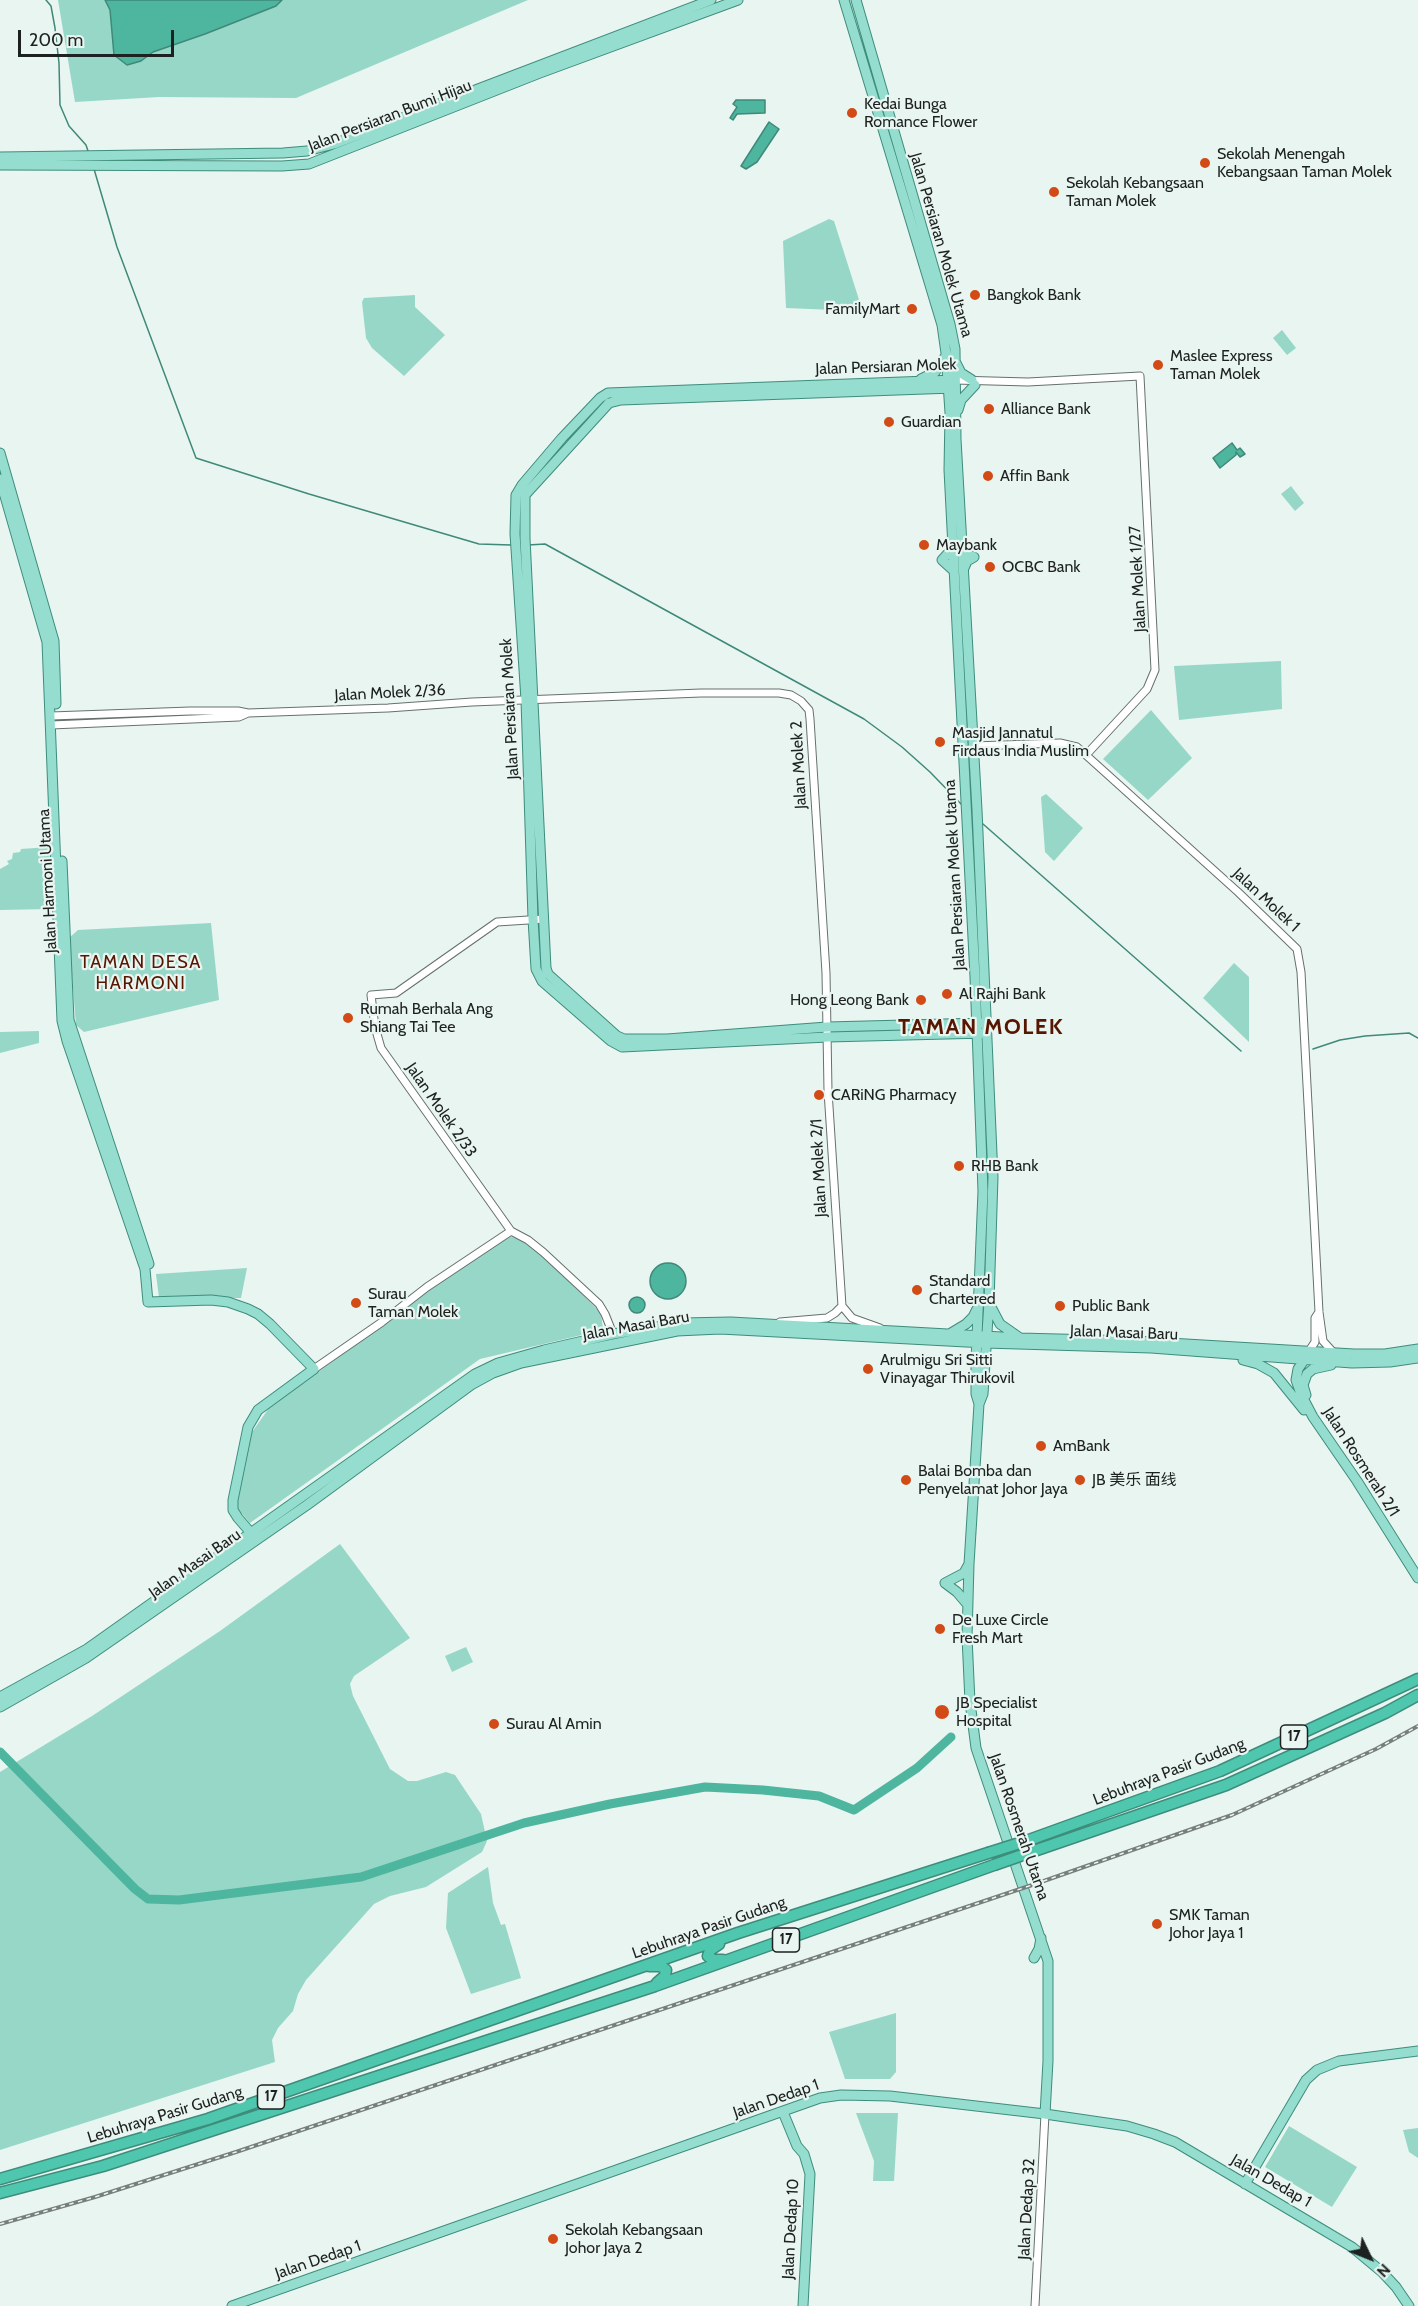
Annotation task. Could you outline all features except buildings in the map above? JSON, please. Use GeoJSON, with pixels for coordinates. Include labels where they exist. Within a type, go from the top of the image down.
{"type":"FeatureCollection","features":[{"type":"Feature","properties":{"kind":"highway","name":"Lebuhraya Pasir Gudang"},"geometry":{"type":"LineString","coordinates":[[0,2179],[208,2119],[738,1933],[1026,1841],[1220,1771],[1405,1687],[1418,1678]]}},
{"type":"Feature","properties":{"kind":"highway","name":"Lebuhraya Pasir Gudang"},"geometry":{"type":"LineString","coordinates":[[0,2193],[126,2159],[655,1986],[1226,1785],[1385,1713],[1418,1695]]}},
{"type":"Feature","properties":{"kind":"highway"},"geometry":{"type":"LineString","coordinates":[[729,1960],[713,1960],[708,1953],[713,1947],[738,1933]]}},
{"type":"Feature","properties":{"kind":"highway"},"geometry":{"type":"LineString","coordinates":[[643,1966],[664,1968],[664,1976],[655,1986]]}},
{"type":"Feature","properties":{"kind":"main road","name":"Jalan Persiaran Bumi Hijau"},"geometry":{"type":"LineString","coordinates":[[652,27],[711,0]]}},
{"type":"Feature","properties":{"kind":"main road","name":"Jalan Persiaran Bumi Hijau"},"geometry":{"type":"LineString","coordinates":[[0,165],[307,151],[334,144],[652,27],[738,0]]}},
{"type":"Feature","properties":{"kind":"main road"},"geometry":{"type":"LineString","coordinates":[[844,0],[942,325],[952,384]]}},
{"type":"Feature","properties":{"kind":"main road","name":"Jalan Persiaran Molek Utama"},"geometry":{"type":"LineString","coordinates":[[856,0],[950,324],[955,361],[949,470],[959,555],[973,746],[993,1177],[982,1340]]}},
{"type":"Feature","properties":{"kind":"main road","name":"Jalan Persiaran Bumi Hijau"},"geometry":{"type":"LineString","coordinates":[[0,158],[79,161]]}},
{"type":"Feature","properties":{"kind":"main road"},"geometry":{"type":"LineString","coordinates":[[913,381],[935,372],[946,353]]}},
{"type":"Feature","properties":{"kind":"main road"},"geometry":{"type":"LineString","coordinates":[[924,388],[942,398],[953,414],[973,383],[962,373],[955,361]]}},
{"type":"Feature","properties":{"kind":"main road","name":"Jalan Persiaran Molek"},"geometry":{"type":"LineString","coordinates":[[952,384],[913,381],[604,394],[562,438],[518,491],[516,500],[548,974],[617,1036],[624,1039],[827,1032],[986,1023]]}},
{"type":"Feature","properties":{"kind":"main road","name":"Jalan Persiaran Molek"},"geometry":{"type":"LineString","coordinates":[[520,538],[525,495],[609,403],[621,400],[924,388],[952,384]]}},
{"type":"Feature","properties":{"kind":"main road","name":"Jalan Harmoni Utama"},"geometry":{"type":"LineString","coordinates":[[0,453],[54,641],[54,720]]}},
{"type":"Feature","properties":{"kind":"main road","name":"Jalan Harmoni Utama"},"geometry":{"type":"LineString","coordinates":[[0,479],[47,642],[54,720],[69,1020],[143,1242],[150,1269],[151,1302],[211,1300],[228,1302],[248,1309],[258,1314],[314,1369]]}},
{"type":"Feature","properties":{"kind":"main road"},"geometry":{"type":"LineString","coordinates":[[954,571],[959,555]]}},
{"type":"Feature","properties":{"kind":"main road","name":"Jalan Persiaran Molek Utama"},"geometry":{"type":"LineString","coordinates":[[959,555],[942,560],[954,571],[975,977],[983,1191],[984,1302]]}},
{"type":"Feature","properties":{"kind":"main road","name":"Jalan Persiaran Molek"},"geometry":{"type":"LineString","coordinates":[[530,700],[533,919],[536,969],[542,981],[617,1045],[622,1047],[667,1046],[827,1032],[986,1034]]}},
{"type":"Feature","properties":{"kind":"main road"},"geometry":{"type":"LineString","coordinates":[[1007,1344],[992,1350],[980,1362],[970,1350],[950,1338],[973,1317],[984,1302],[1000,1324],[1020,1338]]}},
{"type":"Feature","properties":{"kind":"main road","name":"Jalan Masai Baru"},"geometry":{"type":"LineString","coordinates":[[0,1697],[87,1649],[475,1374],[510,1359],[613,1334],[681,1323],[731,1322],[891,1331],[950,1338]]}},
{"type":"Feature","properties":{"kind":"main road","name":"Jalan Masai Baru"},"geometry":{"type":"LineString","coordinates":[[0,1707],[86,1658],[265,1534],[458,1394],[486,1376],[521,1364],[677,1331],[720,1329],[950,1338],[1007,1344],[1151,1348],[1216,1353],[1385,1354],[1418,1349]]}},
{"type":"Feature","properties":{"kind":"main road"},"geometry":{"type":"LineString","coordinates":[[598,1347],[609,1342],[613,1334]]}},
{"type":"Feature","properties":{"kind":"main road","name":"Jalan Masai Baru"},"geometry":{"type":"LineString","coordinates":[[982,1340],[1020,1338],[1136,1341],[1308,1355],[1352,1364],[1418,1358]]}},
{"type":"Feature","properties":{"kind":"main road","name":"Jalan Rosmerah Utama"},"geometry":{"type":"LineString","coordinates":[[982,1340],[980,1362],[982,1394],[979,1404],[968,1607],[968,1660],[974,1737],[1041,1937],[1049,1970],[1045,2114]]}},
{"type":"Feature","properties":{"kind":"main road"},"geometry":{"type":"LineString","coordinates":[[1216,1353],[1258,1364],[1274,1372],[1313,1417]]}},
{"type":"Feature","properties":{"kind":"main road","name":"Jalan Rosmerah 2/1"},"geometry":{"type":"LineString","coordinates":[[1308,1355],[1298,1369],[1296,1380],[1300,1394],[1418,1578]]}},
{"type":"Feature","properties":{"kind":"main road"},"geometry":{"type":"LineString","coordinates":[[1329,1439],[1326,1427],[1305,1394],[1304,1380],[1313,1369],[1322,1366],[1352,1364]]}},
{"type":"Feature","properties":{"kind":"main road"},"geometry":{"type":"LineString","coordinates":[[265,1534],[256,1536],[251,1533],[233,1510],[232,1500],[248,1427],[258,1410],[314,1369]]}},
{"type":"Feature","properties":{"kind":"main road"},"geometry":{"type":"LineString","coordinates":[[968,1607],[961,1596],[945,1583],[964,1573],[969,1564]]}},
{"type":"Feature","properties":{"kind":"main road"},"geometry":{"type":"LineString","coordinates":[[1034,1958],[1040,1949],[1041,1937]]}},
{"type":"Feature","properties":{"kind":"main road"},"geometry":{"type":"LineString","coordinates":[[1245,2184],[1306,2080],[1317,2070],[1339,2061],[1418,2051]]}},
{"type":"Feature","properties":{"kind":"main road","name":"Jalan Dedap 1"},"geometry":{"type":"LineString","coordinates":[[232,2306],[820,2098],[890,2096],[1127,2126],[1175,2142],[1321,2228],[1370,2260],[1396,2287],[1409,2306]]}},
{"type":"Feature","properties":{"kind":"main road","name":"Jalan Dedap 10"},"geometry":{"type":"LineString","coordinates":[[786,2111],[802,2143],[810,2174],[803,2306]]}},
{"type":"Feature","properties":{"kind":"street","name":"Jalan Persiaran Molek"},"geometry":{"type":"LineString","coordinates":[[952,384],[1140,376]]}},
{"type":"Feature","properties":{"kind":"street","name":"Jalan Molek 1/27"},"geometry":{"type":"LineString","coordinates":[[1086,755],[1146,689],[1155,670],[1140,376]]}},
{"type":"Feature","properties":{"kind":"street","name":"Jalan Molek 2"},"geometry":{"type":"LineString","coordinates":[[530,700],[751,692],[791,695],[801,701],[809,710],[810,720],[827,1032]]}},
{"type":"Feature","properties":{"kind":"street","name":"Jalan Molek 2/36"},"geometry":{"type":"LineString","coordinates":[[54,720],[239,717],[248,713],[530,700]]}},
{"type":"Feature","properties":{"kind":"street","name":"Jalan Molek 1"},"geometry":{"type":"LineString","coordinates":[[973,746],[1060,743],[1077,747],[1267,918],[1298,949],[1319,1312],[1323,1341],[1333,1352]]}},
{"type":"Feature","properties":{"kind":"street"},"geometry":{"type":"LineString","coordinates":[[533,919],[544,919]]}},
{"type":"Feature","properties":{"kind":"street","name":"Jalan Molek 2/33"},"geometry":{"type":"LineString","coordinates":[[511,1232],[381,1048],[375,1027],[371,995],[396,993],[497,922],[533,919]]}},
{"type":"Feature","properties":{"kind":"street","name":"Jalan Molek 2/1"},"geometry":{"type":"LineString","coordinates":[[827,1032],[842,1306]]}},
{"type":"Feature","properties":{"kind":"street"},"geometry":{"type":"LineString","coordinates":[[314,1369],[382,1322],[427,1287],[511,1232],[536,1246],[599,1304],[606,1314],[613,1334]]}},
{"type":"Feature","properties":{"kind":"street"},"geometry":{"type":"LineString","coordinates":[[764,1324],[827,1318],[842,1306],[852,1318],[891,1331]]}},
{"type":"Feature","properties":{"kind":"street","name":"Jalan Molek 1"},"geometry":{"type":"LineString","coordinates":[[1308,1355],[1315,1342],[1315,1318],[1319,1312]]}},
{"type":"Feature","properties":{"kind":"street","name":"Jalan Dedap 32"},"geometry":{"type":"LineString","coordinates":[[1035,2306],[1045,2114]]}},
{"type":"Feature","properties":{"kind":"shaded area"},"geometry":{"type":"Polygon","coordinates":[[[58,0],[528,0],[296,98],[159,97],[75,102],[58,0]]]}},
{"type":"Feature","properties":{"kind":"shaded area"},"geometry":{"type":"Polygon","coordinates":[[[105,0],[282,0],[276,6],[153,52],[141,61],[127,65],[114,55],[110,10],[105,0]]]}},
{"type":"Feature","properties":{"kind":"shaded area"},"geometry":{"type":"Polygon","coordinates":[[[736,100],[765,100],[765,113],[737,114],[733,120],[730,118],[737,107],[733,104],[736,100]]]}},
{"type":"Feature","properties":{"kind":"shaded area"},"geometry":{"type":"Polygon","coordinates":[[[769,122],[779,129],[757,162],[746,169],[741,166],[769,122]]]}},
{"type":"Feature","properties":{"kind":"shaded area"},"geometry":{"type":"Polygon","coordinates":[[[829,219],[834,221],[861,306],[858,311],[786,308],[783,241],[829,219]]]}},
{"type":"Feature","properties":{"kind":"shaded area"},"geometry":{"type":"Polygon","coordinates":[[[415,295],[415,307],[445,335],[404,376],[372,348],[366,338],[362,302],[364,298],[415,295]]]}},
{"type":"Feature","properties":{"kind":"shaded area"},"geometry":{"type":"Polygon","coordinates":[[[1282,330],[1296,348],[1287,355],[1273,338],[1282,330]]]}},
{"type":"Feature","properties":{"kind":"shaded area"},"geometry":{"type":"Polygon","coordinates":[[[1232,443],[1237,450],[1240,448],[1245,454],[1240,457],[1236,452],[1236,455],[1220,468],[1213,458],[1232,443]]]}},
{"type":"Feature","properties":{"kind":"shaded area"},"geometry":{"type":"Polygon","coordinates":[[[1291,486],[1304,503],[1295,511],[1281,494],[1291,486]]]}},
{"type":"Feature","properties":{"kind":"shaded area"},"geometry":{"type":"Polygon","coordinates":[[[1281,661],[1282,709],[1179,720],[1174,666],[1281,661]]]}},
{"type":"Feature","properties":{"kind":"shaded area"},"geometry":{"type":"Polygon","coordinates":[[[1151,710],[1192,758],[1148,800],[1103,759],[1151,710]]]}},
{"type":"Feature","properties":{"kind":"shaded area"},"geometry":{"type":"Polygon","coordinates":[[[1046,794],[1083,828],[1054,861],[1045,852],[1041,797],[1046,794]]]}},
{"type":"Feature","properties":{"kind":"shaded area"},"geometry":{"type":"Polygon","coordinates":[[[49,847],[52,909],[0,910],[0,869],[9,864],[7,861],[12,859],[13,853],[20,852],[21,849],[49,847]]]}},
{"type":"Feature","properties":{"kind":"shaded area"},"geometry":{"type":"Polygon","coordinates":[[[211,923],[219,1000],[84,1032],[76,1025],[69,938],[78,930],[211,923]]]}},
{"type":"Feature","properties":{"kind":"shaded area"},"geometry":{"type":"Polygon","coordinates":[[[1234,963],[1249,977],[1249,1042],[1203,998],[1234,963]]]}},
{"type":"Feature","properties":{"kind":"shaded area"},"geometry":{"type":"Polygon","coordinates":[[[39,1031],[39,1043],[0,1053],[0,1032],[39,1031]]]}},
{"type":"Feature","properties":{"kind":"shaded area"},"geometry":{"type":"Polygon","coordinates":[[[508,1236],[520,1239],[541,1252],[601,1313],[603,1330],[480,1359],[250,1523],[238,1509],[237,1496],[252,1432],[269,1408],[458,1269],[508,1236]]]}},
{"type":"Feature","properties":{"kind":"shaded area"},"geometry":{"type":"Polygon","coordinates":[[[668,1263],[681,1268],[686,1281],[681,1294],[668,1299],[655,1294],[650,1281],[655,1268],[668,1263]]]}},
{"type":"Feature","properties":{"kind":"shaded area"},"geometry":{"type":"Polygon","coordinates":[[[247,1268],[241,1298],[159,1298],[156,1274],[247,1268]]]}},
{"type":"Feature","properties":{"kind":"shaded area"},"geometry":{"type":"Polygon","coordinates":[[[634,1297],[640,1297],[645,1305],[643,1311],[634,1313],[629,1308],[629,1302],[634,1297]]]}},
{"type":"Feature","properties":{"kind":"shaded area"},"geometry":{"type":"Polygon","coordinates":[[[340,1544],[410,1638],[354,1676],[350,1684],[353,1696],[390,1769],[408,1781],[417,1781],[446,1772],[455,1775],[481,1814],[487,1841],[482,1852],[426,1887],[390,1896],[374,1904],[306,1980],[298,1994],[293,2011],[278,2028],[272,2040],[275,2062],[0,2150],[0,1772],[92,1716],[220,1631],[340,1544]]]}},
{"type":"Feature","properties":{"kind":"shaded area"},"geometry":{"type":"Polygon","coordinates":[[[466,1647],[473,1662],[452,1672],[445,1656],[466,1647]]]}},
{"type":"Feature","properties":{"kind":"shaded area"},"geometry":{"type":"Polygon","coordinates":[[[488,1867],[493,1903],[501,1925],[505,1924],[521,1978],[471,1994],[446,1928],[448,1893],[488,1867]]]}},
{"type":"Feature","properties":{"kind":"shaded area"},"geometry":{"type":"Polygon","coordinates":[[[896,2013],[896,2072],[890,2079],[845,2079],[829,2032],[896,2013]]]}},
{"type":"Feature","properties":{"kind":"shaded area"},"geometry":{"type":"Polygon","coordinates":[[[856,2113],[898,2113],[894,2181],[873,2181],[874,2161],[856,2113]]]}},
{"type":"Feature","properties":{"kind":"shaded area"},"geometry":{"type":"Polygon","coordinates":[[[1289,2126],[1357,2167],[1332,2207],[1265,2167],[1289,2126]]]}},
{"type":"Feature","properties":{"kind":"shaded area"},"geometry":{"type":"Polygon","coordinates":[[[1418,2128],[1418,2158],[1409,2152],[1403,2130],[1418,2128]]]}},
{"type":"Feature","properties":{"kind":"waterway"},"geometry":{"type":"LineString","coordinates":[[46,0],[51,6],[55,28],[60,105],[69,126],[86,145],[88,151]]}},
{"type":"Feature","properties":{"kind":"waterway"},"geometry":{"type":"LineString","coordinates":[[94,169],[117,247],[196,458],[479,544],[511,545]]}},
{"type":"Feature","properties":{"kind":"waterway"},"geometry":{"type":"LineString","coordinates":[[528,545],[545,544],[864,719],[902,747],[962,805]]}},
{"type":"Feature","properties":{"kind":"waterway"},"geometry":{"type":"LineString","coordinates":[[983,824],[1241,1051]]}},
{"type":"Feature","properties":{"kind":"waterway"},"geometry":{"type":"LineString","coordinates":[[1313,1049],[1340,1040],[1365,1036],[1409,1033],[1418,1038]]}},
{"type":"Feature","properties":{"kind":"waterway"},"geometry":{"type":"LineString","coordinates":[[0,1752],[135,1889],[148,1899],[179,1900],[361,1877],[524,1823],[610,1804],[705,1787],[819,1796],[854,1810],[917,1768],[951,1737]]}},
{"type":"Feature","properties":{"kind":"railway"},"geometry":{"type":"LineString","coordinates":[[0,2224],[95,2197],[236,2152],[1041,1882],[1232,1815],[1376,1749],[1418,1726]]}},
{"type":"Feature","properties":{"kind":"place","name":"Kedai Bunga Romance Flower"},"geometry":{"type":"Point","coordinates":[852,113]}},
{"type":"Feature","properties":{"kind":"place","name":"Sekolah Menengah Kebangsaan Taman Molek"},"geometry":{"type":"Point","coordinates":[1205,163]}},
{"type":"Feature","properties":{"kind":"place","name":"Sekolah Kebangsaan Taman Molek"},"geometry":{"type":"Point","coordinates":[1054,192]}},
{"type":"Feature","properties":{"kind":"place","name":"Bangkok Bank"},"geometry":{"type":"Point","coordinates":[975,295]}},
{"type":"Feature","properties":{"kind":"place","name":"FamilyMart"},"geometry":{"type":"Point","coordinates":[912,309]}},
{"type":"Feature","properties":{"kind":"place","name":"Maslee Express Taman Molek"},"geometry":{"type":"Point","coordinates":[1158,365]}},
{"type":"Feature","properties":{"kind":"place","name":"Alliance Bank"},"geometry":{"type":"Point","coordinates":[989,409]}},
{"type":"Feature","properties":{"kind":"place","name":"Guardian"},"geometry":{"type":"Point","coordinates":[889,422]}},
{"type":"Feature","properties":{"kind":"place","name":"Affin Bank"},"geometry":{"type":"Point","coordinates":[988,476]}},
{"type":"Feature","properties":{"kind":"place","name":"Maybank"},"geometry":{"type":"Point","coordinates":[924,545]}},
{"type":"Feature","properties":{"kind":"place","name":"OCBC Bank"},"geometry":{"type":"Point","coordinates":[990,567]}},
{"type":"Feature","properties":{"kind":"place","name":"Masjid Jannatul Firdaus India Muslim"},"geometry":{"type":"Point","coordinates":[940,742]}},
{"type":"Feature","properties":{"kind":"place","name":"Al Rajhi Bank"},"geometry":{"type":"Point","coordinates":[947,994]}},
{"type":"Feature","properties":{"kind":"place","name":"Hong Leong Bank"},"geometry":{"type":"Point","coordinates":[921,1000]}},
{"type":"Feature","properties":{"kind":"place","name":"Rumah Berhala Ang Shiang Tai Tee"},"geometry":{"type":"Point","coordinates":[348,1018]}},
{"type":"Feature","properties":{"kind":"place","name":"CARiNG Pharmacy"},"geometry":{"type":"Point","coordinates":[819,1095]}},
{"type":"Feature","properties":{"kind":"place","name":"RHB Bank"},"geometry":{"type":"Point","coordinates":[959,1166]}},
{"type":"Feature","properties":{"kind":"place","name":"Standard Chartered"},"geometry":{"type":"Point","coordinates":[917,1290]}},
{"type":"Feature","properties":{"kind":"place","name":"Surau Taman Molek"},"geometry":{"type":"Point","coordinates":[356,1303]}},
{"type":"Feature","properties":{"kind":"place","name":"Public Bank"},"geometry":{"type":"Point","coordinates":[1060,1306]}},
{"type":"Feature","properties":{"kind":"place","name":"Arulmigu Sri Sitti Vinayagar Thirukovil"},"geometry":{"type":"Point","coordinates":[868,1369]}},
{"type":"Feature","properties":{"kind":"place","name":"AmBank"},"geometry":{"type":"Point","coordinates":[1041,1446]}},
{"type":"Feature","properties":{"kind":"place","name":"Balai Bomba dan Penyelamat Johor Jaya"},"geometry":{"type":"Point","coordinates":[906,1480]}},
{"type":"Feature","properties":{"kind":"place","name":"JB 美乐 面线"},"geometry":{"type":"Point","coordinates":[1080,1480]}},
{"type":"Feature","properties":{"kind":"place","name":"De Luxe Circle Fresh Mart"},"geometry":{"type":"Point","coordinates":[940,1629]}},
{"type":"Feature","properties":{"kind":"place","name":"JB Specialist Hospital"},"geometry":{"type":"Point","coordinates":[942,1712]}},
{"type":"Feature","properties":{"kind":"place","name":"Surau Al Amin"},"geometry":{"type":"Point","coordinates":[494,1724]}},
{"type":"Feature","properties":{"kind":"place","name":"SMK Taman Johor Jaya 1"},"geometry":{"type":"Point","coordinates":[1157,1924]}},
{"type":"Feature","properties":{"kind":"place","name":"Sekolah Kebangsaan Johor Jaya 2"},"geometry":{"type":"Point","coordinates":[553,2239]}},
{"type":"Feature","properties":{"kind":"district","name":"TAMAN DESA HARMONI"},"geometry":{"type":"Point","coordinates":[141,973]}},
{"type":"Feature","properties":{"kind":"district","name":"TAMAN MOLEK"},"geometry":{"type":"Point","coordinates":[981,1028]}}]}
